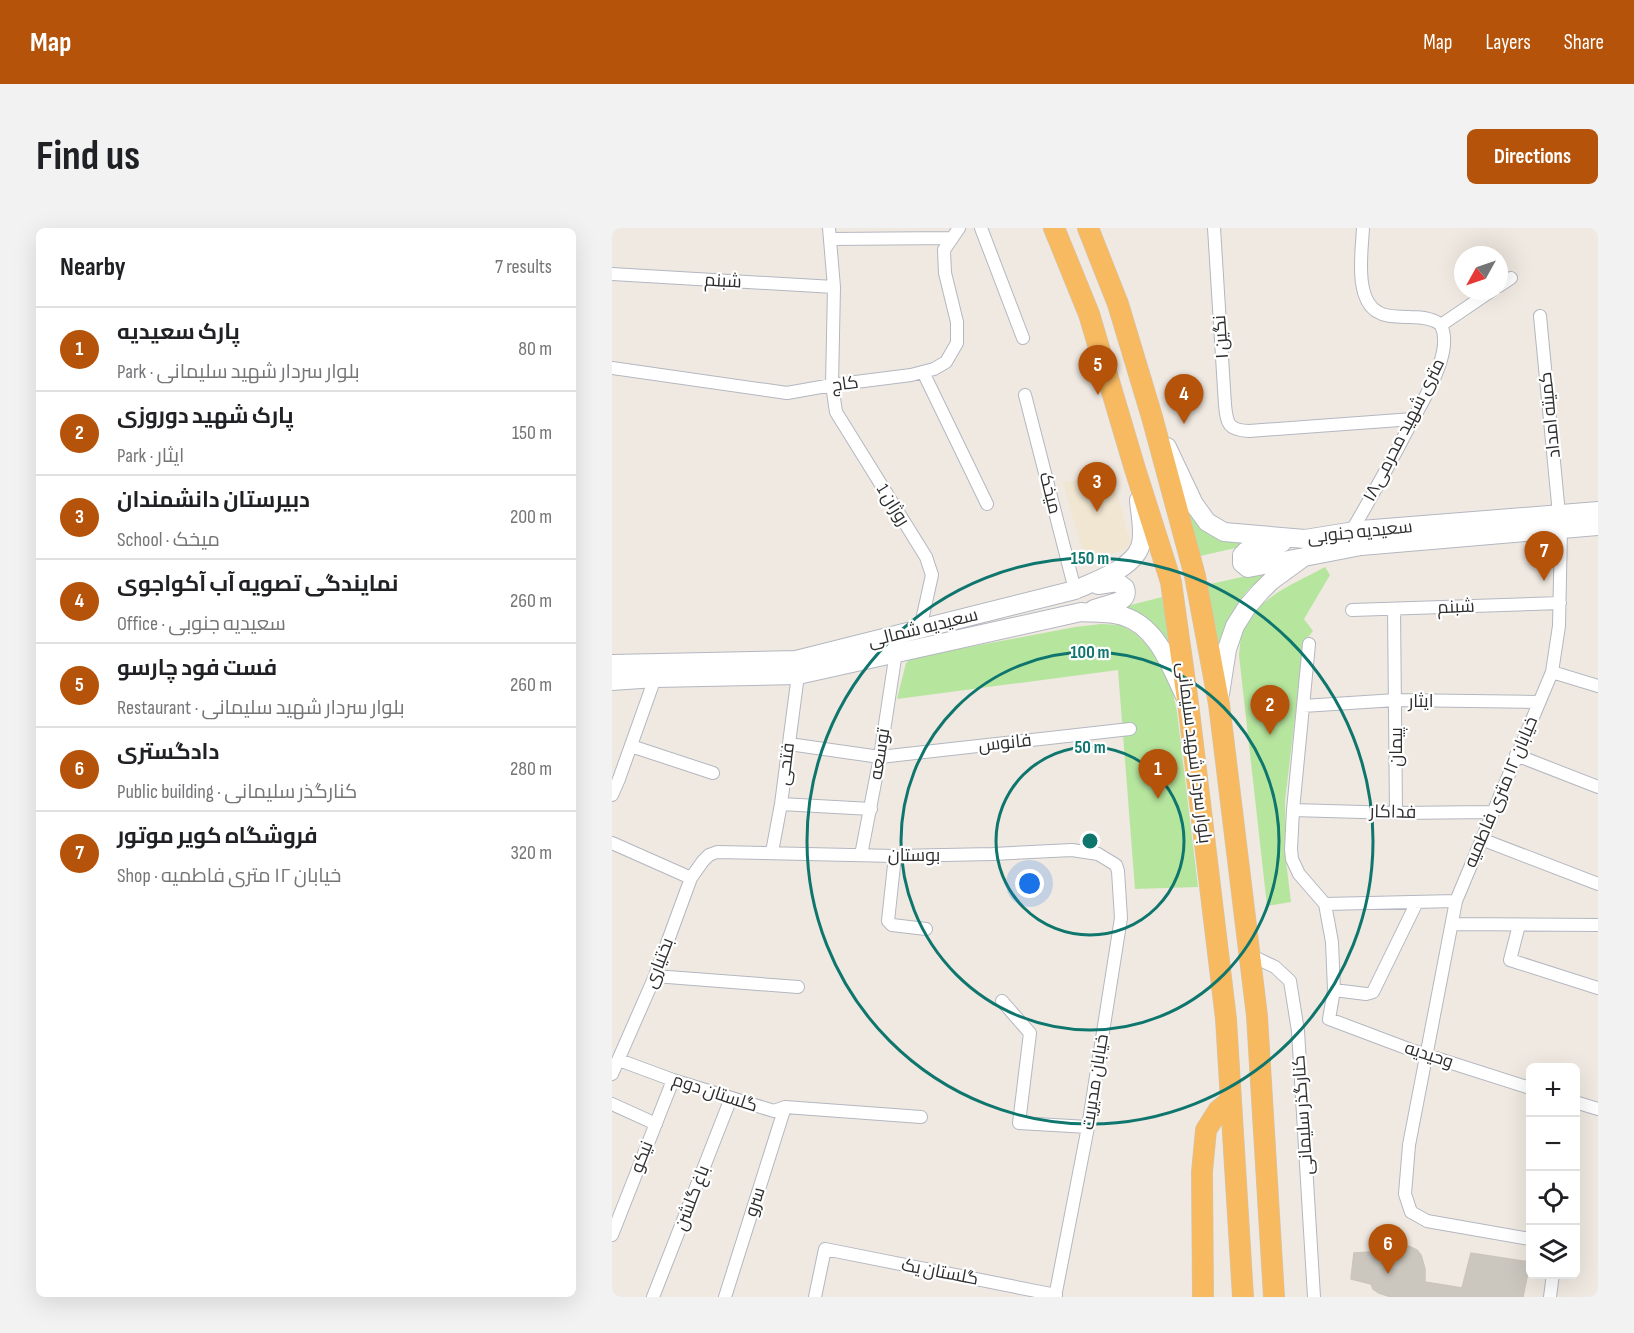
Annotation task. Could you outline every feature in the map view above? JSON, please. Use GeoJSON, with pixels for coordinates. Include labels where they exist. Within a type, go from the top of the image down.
{"type":"FeatureCollection","features":[{"type":"Feature","properties":{"kind":"highway","name":"بلوار سردار شهید سلیمانی"},"geometry":{"type":"LineString","coordinates":[[1054,228],[1089,314],[1171,582],[1226,1019],[1243,1297]]}},
{"type":"Feature","properties":{"kind":"highway","name":"بلوار سردار شهید سلیمانی"},"geometry":{"type":"LineString","coordinates":[[1088,228],[1118,304],[1152,417],[1195,576],[1219,704],[1257,1016],[1274,1297]]}},
{"type":"Feature","properties":{"kind":"highway"},"geometry":{"type":"LineString","coordinates":[[1203,1297],[1202,1172],[1206,1130],[1218,1111],[1231,1100]]}},
{"type":"Feature","properties":{"kind":"highway"},"geometry":{"type":"LineString","coordinates":[[1237,1201],[1255,1208],[1263,1204],[1268,1197]]}},
{"type":"Feature","properties":{"kind":"highway"},"geometry":{"type":"LineString","coordinates":[[1242,1273],[1253,1258],[1262,1254],[1272,1260]]}},
{"type":"Feature","properties":{"kind":"main road","name":"سعیدیه جنوبی"},"geometry":{"type":"LineString","coordinates":[[1152,417],[1194,504],[1207,522],[1224,532],[1304,548],[1361,546],[1560,521],[1598,511]]}},
{"type":"Feature","properties":{"kind":"main road","name":"سعیدیه شمالی"},"geometry":{"type":"LineString","coordinates":[[612,681],[655,670],[796,660],[1075,590],[1115,572],[1134,559],[1141,546],[1142,532],[1135,469]]}},
{"type":"Feature","properties":{"kind":"main road","name":"سعیدیه جنوبی"},"geometry":{"type":"LineString","coordinates":[[1219,704],[1227,649],[1235,626],[1261,591],[1304,548],[1351,532],[1560,521],[1598,526]]}},
{"type":"Feature","properties":{"kind":"main road"},"geometry":{"type":"LineString","coordinates":[[1075,590],[1117,582],[1123,585],[1126,591],[1125,597],[1120,601],[1081,612]]}},
{"type":"Feature","properties":{"kind":"main road","name":"سعیدیه شمالی"},"geometry":{"type":"LineString","coordinates":[[612,664],[655,670],[798,675],[1081,612],[1123,616],[1143,626],[1157,642],[1188,703]]}},
{"type":"Feature","properties":{"kind":"street"},"geometry":{"type":"LineString","coordinates":[[981,228],[1023,338]]}},
{"type":"Feature","properties":{"kind":"street","name":"نگین ۱"},"geometry":{"type":"LineString","coordinates":[[1214,228],[1229,425],[1235,429],[1249,431],[1413,419]]}},
{"type":"Feature","properties":{"kind":"street"},"geometry":{"type":"LineString","coordinates":[[1364,228],[1361,270],[1367,302],[1375,311],[1383,315],[1427,318],[1441,325],[1478,300]]}},
{"type":"Feature","properties":{"kind":"street"},"geometry":{"type":"LineString","coordinates":[[829,233],[956,233]]}},
{"type":"Feature","properties":{"kind":"street","name":"روژان 1"},"geometry":{"type":"LineString","coordinates":[[829,233],[834,287],[832,386],[836,412],[926,557],[932,575],[920,629]]}},
{"type":"Feature","properties":{"kind":"street","name":"کاج"},"geometry":{"type":"LineString","coordinates":[[612,368],[787,393],[911,375],[934,369],[946,362],[957,343],[957,322],[945,273],[945,250],[956,233]]}},
{"type":"Feature","properties":{"kind":"street","name":"شبنم"},"geometry":{"type":"LineString","coordinates":[[612,274],[834,287]]}},
{"type":"Feature","properties":{"kind":"street","name":"کمیته امداد"},"geometry":{"type":"LineString","coordinates":[[1540,316],[1560,521]]}},
{"type":"Feature","properties":{"kind":"street","name":"۱۸متری شهید محرمی"},"geometry":{"type":"LineString","coordinates":[[1351,532],[1413,419],[1441,361],[1445,338],[1441,325]]}},
{"type":"Feature","properties":{"kind":"street"},"geometry":{"type":"LineString","coordinates":[[923,372],[987,504]]}},
{"type":"Feature","properties":{"kind":"street","name":"میخک"},"geometry":{"type":"LineString","coordinates":[[1025,395],[1075,590]]}},
{"type":"Feature","properties":{"kind":"street","name":"خیابان ۱۲ متری فاطمیه"},"geometry":{"type":"LineString","coordinates":[[1526,1238],[1427,1221],[1411,1212],[1405,1194],[1409,1145],[1456,901],[1552,672],[1559,626],[1560,521]]}},
{"type":"Feature","properties":{"kind":"street","name":"شبنم"},"geometry":{"type":"LineString","coordinates":[[1352,610],[1560,603]]}},
{"type":"Feature","properties":{"kind":"street","name":"پیمان"},"geometry":{"type":"LineString","coordinates":[[1394,609],[1396,813]]}},
{"type":"Feature","properties":{"kind":"street"},"geometry":{"type":"LineString","coordinates":[[1309,644],[1291,849],[1292,859],[1299,874],[1324,903],[1332,942],[1334,990],[1366,994],[1372,992],[1418,902]]}},
{"type":"Feature","properties":{"kind":"street","name":"توسعه"},"geometry":{"type":"LineString","coordinates":[[861,855],[880,757],[896,652]]}},
{"type":"Feature","properties":{"kind":"street"},"geometry":{"type":"LineString","coordinates":[[612,793],[631,746],[655,670]]}},
{"type":"Feature","properties":{"kind":"street"},"geometry":{"type":"LineString","coordinates":[[1552,672],[1598,686]]}},
{"type":"Feature","properties":{"kind":"street","name":"فتحی"},"geometry":{"type":"LineString","coordinates":[[772,852],[781,804],[798,675]]}},
{"type":"Feature","properties":{"kind":"street","name":"ایثار"},"geometry":{"type":"LineString","coordinates":[[1303,706],[1396,700],[1539,702]]}},
{"type":"Feature","properties":{"kind":"street","name":"فانوس"},"geometry":{"type":"LineString","coordinates":[[789,744],[880,757],[1130,729]]}},
{"type":"Feature","properties":{"kind":"street"},"geometry":{"type":"LineString","coordinates":[[631,746],[713,773]]}},
{"type":"Feature","properties":{"kind":"street"},"geometry":{"type":"LineString","coordinates":[[1516,755],[1598,787]]}},
{"type":"Feature","properties":{"kind":"street"},"geometry":{"type":"LineString","coordinates":[[781,804],[871,809]]}},
{"type":"Feature","properties":{"kind":"street","name":"فداکار"},"geometry":{"type":"LineString","coordinates":[[1293,810],[1396,813],[1492,812]]}},
{"type":"Feature","properties":{"kind":"street"},"geometry":{"type":"LineString","coordinates":[[1481,839],[1598,884]]}},
{"type":"Feature","properties":{"kind":"street"},"geometry":{"type":"LineString","coordinates":[[612,843],[691,878]]}},
{"type":"Feature","properties":{"kind":"street","name":"بوستان"},"geometry":{"type":"LineString","coordinates":[[709,855],[717,852],[772,852],[895,856],[1072,850],[1098,854],[1116,866]]}},
{"type":"Feature","properties":{"kind":"street","name":"بختیاری"},"geometry":{"type":"LineString","coordinates":[[612,1074],[655,976],[691,878],[709,855]]}},
{"type":"Feature","properties":{"kind":"street"},"geometry":{"type":"LineString","coordinates":[[895,856],[888,921],[892,925],[926,929]]}},
{"type":"Feature","properties":{"kind":"street","name":"خیابان مدیریت"},"geometry":{"type":"LineString","coordinates":[[1056,1296],[1088,1127],[1121,918],[1116,866]]}},
{"type":"Feature","properties":{"kind":"street"},"geometry":{"type":"LineString","coordinates":[[1324,903],[1456,901]]}},
{"type":"Feature","properties":{"kind":"street"},"geometry":{"type":"LineString","coordinates":[[1452,924],[1598,925]]}},
{"type":"Feature","properties":{"kind":"street"},"geometry":{"type":"LineString","coordinates":[[1519,925],[1510,960],[1598,988]]}},
{"type":"Feature","properties":{"kind":"street","name":"کنارگذر سلیمانی"},"geometry":{"type":"LineString","coordinates":[[1250,955],[1275,967],[1290,981],[1298,1031],[1314,1297]]}},
{"type":"Feature","properties":{"kind":"street"},"geometry":{"type":"LineString","coordinates":[[655,976],[798,987]]}},
{"type":"Feature","properties":{"kind":"street","name":"وحیدیه"},"geometry":{"type":"LineString","coordinates":[[1334,990],[1329,1019],[1526,1087]]}},
{"type":"Feature","properties":{"kind":"street"},"geometry":{"type":"LineString","coordinates":[[1002,1001],[1030,1033],[1019,1123],[1088,1127]]}},
{"type":"Feature","properties":{"kind":"street","name":"گلستان دوم"},"geometry":{"type":"LineString","coordinates":[[619,1060],[673,1080],[774,1111],[785,1107],[921,1117]]}},
{"type":"Feature","properties":{"kind":"street","name":"نیکو"},"geometry":{"type":"LineString","coordinates":[[614,1227],[673,1080]]}},
{"type":"Feature","properties":{"kind":"street","name":"باغ گلشن"},"geometry":{"type":"LineString","coordinates":[[653,1297],[731,1098]]}},
{"type":"Feature","properties":{"kind":"street"},"geometry":{"type":"LineString","coordinates":[[612,1104],[656,1124]]}},
{"type":"Feature","properties":{"kind":"street"},"geometry":{"type":"LineString","coordinates":[[1580,1104],[1598,1109]]}},
{"type":"Feature","properties":{"kind":"street","name":"سرو"},"geometry":{"type":"LineString","coordinates":[[725,1297],[785,1107]]}},
{"type":"Feature","properties":{"kind":"street","name":"گلستان یک"},"geometry":{"type":"LineString","coordinates":[[815,1297],[825,1249],[1056,1296]]}},
{"type":"Feature","properties":{"kind":"street"},"geometry":{"type":"LineString","coordinates":[[1550,1297],[1552,1279]]}},
{"type":"Feature","properties":{"kind":"shaded area"},"geometry":{"type":"Polygon","coordinates":[[[1095,478],[1096,481],[1113,479],[1130,542],[1126,549],[1086,563],[1063,482],[1095,478]]]}},
{"type":"Feature","properties":{"kind":"green space"},"geometry":{"type":"Polygon","coordinates":[[[1185,501],[1194,515],[1267,541],[1200,556],[1185,501]]]}},
{"type":"Feature","properties":{"kind":"green space"},"geometry":{"type":"Polygon","coordinates":[[[1325,567],[1330,575],[1304,619],[1313,631],[1304,642],[1285,801],[1286,861],[1291,902],[1267,906],[1239,655],[1242,632],[1248,620],[1266,601],[1325,567]]]}},
{"type":"Feature","properties":{"kind":"green space"},"geometry":{"type":"Polygon","coordinates":[[[1278,569],[1250,588],[1244,595],[1231,620],[1219,657],[1206,585],[1278,569]]]}},
{"type":"Feature","properties":{"kind":"green space"},"geometry":{"type":"Polygon","coordinates":[[[1162,597],[1173,658],[1158,633],[1145,619],[1129,609],[1119,608],[1162,597]]]}},
{"type":"Feature","properties":{"kind":"green space"},"geometry":{"type":"Polygon","coordinates":[[[1101,624],[1120,625],[1135,633],[1157,658],[1172,688],[1177,712],[1198,887],[1135,889],[1118,670],[897,699],[906,663],[911,658],[1101,624]]]}},
{"type":"Feature","properties":{"kind":"building"},"geometry":{"type":"Polygon","coordinates":[[[1383,1243],[1404,1244],[1417,1250],[1425,1269],[1425,1282],[1462,1288],[1471,1253],[1526,1261],[1527,1279],[1523,1297],[1391,1297],[1379,1293],[1373,1289],[1371,1284],[1351,1279],[1354,1253],[1372,1252],[1383,1243]]]}},
{"type":"Feature","properties":{"kind":"place","name":"فست فود چارسو"},"geometry":{"type":"Point","coordinates":[1098,395]}},
{"type":"Feature","properties":{"kind":"place","name":"نمایندگی تصویه آب آکواجوی"},"geometry":{"type":"Point","coordinates":[1184,424]}},
{"type":"Feature","properties":{"kind":"place","name":"دبیرستان دانشمندان"},"geometry":{"type":"Point","coordinates":[1097,512]}},
{"type":"Feature","properties":{"kind":"place","name":"فروشگاه کویر موتور"},"geometry":{"type":"Point","coordinates":[1544,581]}},
{"type":"Feature","properties":{"kind":"place","name":"پارک شهید دوروزی"},"geometry":{"type":"Point","coordinates":[1270,735]}},
{"type":"Feature","properties":{"kind":"place","name":"پارک سعیدیه"},"geometry":{"type":"Point","coordinates":[1158,799]}},
{"type":"Feature","properties":{"kind":"place","name":"دادگستری"},"geometry":{"type":"Point","coordinates":[1388,1274]}}]}
